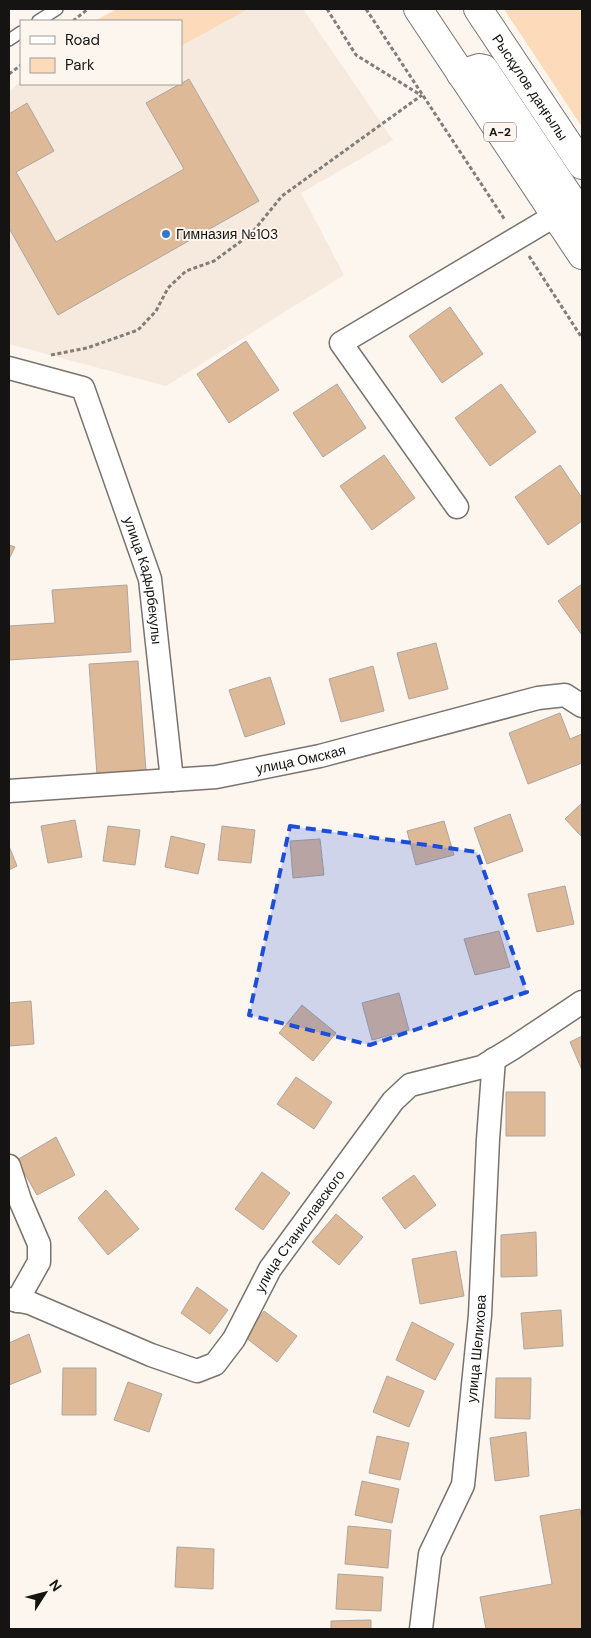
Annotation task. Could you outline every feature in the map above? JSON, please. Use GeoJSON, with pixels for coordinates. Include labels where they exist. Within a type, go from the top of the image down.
{"type":"FeatureCollection","features":[{"type":"Feature","properties":{"kind":"main road","name":"A-2"},"geometry":{"type":"LineString","coordinates":[[418,9],[461,74],[569,216],[582,255]]}},
{"type":"Feature","properties":{"kind":"main road","name":"Рысқұлов даңғылы"},"geometry":{"type":"LineString","coordinates":[[478,9],[582,166]]}},
{"type":"Feature","properties":{"kind":"street"},"geometry":{"type":"LineString","coordinates":[[457,507],[341,343],[517,239],[569,216]]}},
{"type":"Feature","properties":{"kind":"street","name":"улица Кадырбекулы"},"geometry":{"type":"LineString","coordinates":[[9,368],[83,388],[150,579],[172,780]]}},
{"type":"Feature","properties":{"kind":"street","name":"улица Омская"},"geometry":{"type":"LineString","coordinates":[[9,791],[216,777],[320,756],[538,698],[565,695],[582,706]]}},
{"type":"Feature","properties":{"kind":"street","name":"улица Станиславского"},"geometry":{"type":"LineString","coordinates":[[13,1300],[30,1303],[151,1355],[197,1371],[215,1364],[234,1338],[270,1269],[393,1101],[410,1085],[482,1067],[582,1002]]}},
{"type":"Feature","properties":{"kind":"street","name":"улица Шелихова"},"geometry":{"type":"LineString","coordinates":[[422,1629],[430,1554],[463,1485],[480,1315],[488,1139],[494,1060]]}},
{"type":"Feature","properties":{"kind":"street"},"geometry":{"type":"LineString","coordinates":[[9,1166],[20,1200],[39,1244],[39,1262],[13,1300]]}},
{"type":"Feature","properties":{"kind":"lane"},"geometry":{"type":"LineString","coordinates":[[40,20],[57,9]]}},
{"type":"Feature","properties":{"kind":"lane"},"geometry":{"type":"LineString","coordinates":[[9,40],[20,33]]}},
{"type":"Feature","properties":{"kind":"path"},"geometry":{"type":"LineString","coordinates":[[74,20],[88,9]]}},
{"type":"Feature","properties":{"kind":"path"},"geometry":{"type":"LineString","coordinates":[[327,9],[356,55],[422,95]]}},
{"type":"Feature","properties":{"kind":"path"},"geometry":{"type":"LineString","coordinates":[[366,9],[582,338]]}},
{"type":"Feature","properties":{"kind":"path"},"geometry":{"type":"LineString","coordinates":[[9,74],[20,66]]}},
{"type":"Feature","properties":{"kind":"path"},"geometry":{"type":"LineString","coordinates":[[48,355],[88,348],[138,330],[156,311],[168,288],[186,271],[214,261],[251,234],[282,196],[422,95]]}},
{"type":"Feature","properties":{"kind":"highlighted area"},"geometry":{"type":"Polygon","coordinates":[[[290,826],[477,852],[527,992],[370,1045],[249,1015],[290,826]]]}},
{"type":"Feature","properties":{"kind":"shaded area","name":"Гимназия №103"},"geometry":{"type":"Polygon","coordinates":[[[115,9],[303,9],[393,140],[301,193],[344,275],[166,386],[9,344],[9,92],[20,82],[20,85],[182,85],[182,20],[97,20],[115,9]]]}},
{"type":"Feature","properties":{"kind":"green space"},"geometry":{"type":"Polygon","coordinates":[[[118,9],[248,9],[182,45],[182,20],[97,20],[118,9]]]}},
{"type":"Feature","properties":{"kind":"green space"},"geometry":{"type":"Polygon","coordinates":[[[504,9],[582,9],[582,127],[504,9]]]}},
{"type":"Feature","properties":{"kind":"building"},"geometry":{"type":"Polygon","coordinates":[[[189,79],[259,201],[58,315],[9,228],[9,114],[27,103],[54,151],[16,172],[56,242],[184,169],[146,103],[178,85],[182,85],[182,83],[189,79]]]}},
{"type":"Feature","properties":{"kind":"building"},"geometry":{"type":"Polygon","coordinates":[[[450,307],[483,354],[442,383],[409,336],[450,307]]]}},
{"type":"Feature","properties":{"kind":"building"},"geometry":{"type":"Polygon","coordinates":[[[246,341],[279,390],[229,423],[197,374],[246,341]]]}},
{"type":"Feature","properties":{"kind":"building"},"geometry":{"type":"Polygon","coordinates":[[[337,384],[366,428],[323,457],[293,413],[337,384]]]}},
{"type":"Feature","properties":{"kind":"building"},"geometry":{"type":"Polygon","coordinates":[[[501,384],[536,432],[490,466],[455,418],[501,384]]]}},
{"type":"Feature","properties":{"kind":"building"},"geometry":{"type":"Polygon","coordinates":[[[384,455],[415,498],[372,530],[340,486],[384,455]]]}},
{"type":"Feature","properties":{"kind":"building"},"geometry":{"type":"Polygon","coordinates":[[[560,465],[582,498],[582,521],[548,545],[515,497],[560,465]]]}},
{"type":"Feature","properties":{"kind":"building"},"geometry":{"type":"Polygon","coordinates":[[[9,545],[15,547],[9,559],[9,545]]]}},
{"type":"Feature","properties":{"kind":"building"},"geometry":{"type":"Polygon","coordinates":[[[582,584],[582,635],[558,601],[582,584]]]}},
{"type":"Feature","properties":{"kind":"building"},"geometry":{"type":"Polygon","coordinates":[[[127,585],[131,652],[9,660],[9,626],[55,623],[52,590],[127,585]]]}},
{"type":"Feature","properties":{"kind":"building"},"geometry":{"type":"Polygon","coordinates":[[[436,643],[448,689],[409,699],[397,653],[436,643]]]}},
{"type":"Feature","properties":{"kind":"building"},"geometry":{"type":"Polygon","coordinates":[[[138,661],[146,771],[97,775],[89,664],[138,661]]]}},
{"type":"Feature","properties":{"kind":"building"},"geometry":{"type":"Polygon","coordinates":[[[373,666],[384,711],[341,722],[329,679],[373,666]]]}},
{"type":"Feature","properties":{"kind":"building"},"geometry":{"type":"Polygon","coordinates":[[[270,677],[285,724],[245,737],[229,690],[270,677]]]}},
{"type":"Feature","properties":{"kind":"building"},"geometry":{"type":"Polygon","coordinates":[[[560,713],[570,739],[582,734],[582,763],[528,784],[509,733],[560,713]]]}},
{"type":"Feature","properties":{"kind":"building"},"geometry":{"type":"Polygon","coordinates":[[[582,803],[582,837],[565,819],[582,803]]]}},
{"type":"Feature","properties":{"kind":"building"},"geometry":{"type":"Polygon","coordinates":[[[510,814],[523,851],[487,864],[474,828],[510,814]]]}},
{"type":"Feature","properties":{"kind":"building"},"geometry":{"type":"Polygon","coordinates":[[[75,820],[82,857],[48,863],[41,826],[75,820]]]}},
{"type":"Feature","properties":{"kind":"building"},"geometry":{"type":"Polygon","coordinates":[[[444,821],[454,855],[416,865],[407,831],[444,821]]]}},
{"type":"Feature","properties":{"kind":"building"},"geometry":{"type":"Polygon","coordinates":[[[108,826],[140,830],[135,865],[103,861],[108,826]]]}},
{"type":"Feature","properties":{"kind":"building"},"geometry":{"type":"Polygon","coordinates":[[[222,826],[255,830],[251,863],[218,860],[222,826]]]}},
{"type":"Feature","properties":{"kind":"building"},"geometry":{"type":"Polygon","coordinates":[[[171,836],[205,844],[198,874],[165,867],[171,836]]]}},
{"type":"Feature","properties":{"kind":"building"},"geometry":{"type":"Polygon","coordinates":[[[320,839],[324,875],[293,878],[290,841],[320,839]]]}},
{"type":"Feature","properties":{"kind":"building"},"geometry":{"type":"Polygon","coordinates":[[[9,846],[17,866],[9,870],[9,846]]]}},
{"type":"Feature","properties":{"kind":"building"},"geometry":{"type":"Polygon","coordinates":[[[565,886],[574,924],[537,932],[528,894],[565,886]]]}},
{"type":"Feature","properties":{"kind":"building"},"geometry":{"type":"Polygon","coordinates":[[[499,931],[510,967],[475,975],[464,939],[499,931]]]}},
{"type":"Feature","properties":{"kind":"building"},"geometry":{"type":"Polygon","coordinates":[[[399,993],[409,1030],[372,1040],[362,1003],[399,993]]]}},
{"type":"Feature","properties":{"kind":"building"},"geometry":{"type":"Polygon","coordinates":[[[31,1001],[34,1044],[9,1046],[9,1003],[31,1001]]]}},
{"type":"Feature","properties":{"kind":"building"},"geometry":{"type":"Polygon","coordinates":[[[302,1005],[336,1033],[313,1061],[279,1033],[302,1005]]]}},
{"type":"Feature","properties":{"kind":"building"},"geometry":{"type":"Polygon","coordinates":[[[582,1036],[582,1070],[570,1042],[582,1036]]]}},
{"type":"Feature","properties":{"kind":"building"},"geometry":{"type":"Polygon","coordinates":[[[296,1077],[332,1102],[314,1129],[277,1104],[296,1077]]]}},
{"type":"Feature","properties":{"kind":"building"},"geometry":{"type":"Polygon","coordinates":[[[506,1092],[545,1092],[545,1136],[506,1136],[506,1092]]]}},
{"type":"Feature","properties":{"kind":"building"},"geometry":{"type":"Polygon","coordinates":[[[56,1137],[75,1175],[37,1195],[17,1160],[56,1137]]]}},
{"type":"Feature","properties":{"kind":"building"},"geometry":{"type":"Polygon","coordinates":[[[262,1172],[290,1193],[263,1230],[235,1209],[262,1172]]]}},
{"type":"Feature","properties":{"kind":"building"},"geometry":{"type":"Polygon","coordinates":[[[414,1175],[436,1205],[405,1229],[382,1198],[414,1175]]]}},
{"type":"Feature","properties":{"kind":"building"},"geometry":{"type":"Polygon","coordinates":[[[106,1190],[139,1229],[108,1255],[78,1218],[106,1190]]]}},
{"type":"Feature","properties":{"kind":"building"},"geometry":{"type":"Polygon","coordinates":[[[336,1214],[363,1237],[339,1265],[312,1242],[336,1214]]]}},
{"type":"Feature","properties":{"kind":"building"},"geometry":{"type":"Polygon","coordinates":[[[536,1232],[537,1276],[501,1277],[501,1235],[536,1232]]]}},
{"type":"Feature","properties":{"kind":"building"},"geometry":{"type":"Polygon","coordinates":[[[456,1251],[464,1296],[420,1304],[412,1259],[456,1251]]]}},
{"type":"Feature","properties":{"kind":"building"},"geometry":{"type":"Polygon","coordinates":[[[197,1287],[228,1310],[210,1334],[181,1313],[197,1287]]]}},
{"type":"Feature","properties":{"kind":"building"},"geometry":{"type":"Polygon","coordinates":[[[561,1310],[563,1346],[524,1349],[521,1313],[561,1310]]]}},
{"type":"Feature","properties":{"kind":"building"},"geometry":{"type":"Polygon","coordinates":[[[264,1311],[297,1336],[277,1362],[245,1337],[264,1311]]]}},
{"type":"Feature","properties":{"kind":"building"},"geometry":{"type":"Polygon","coordinates":[[[412,1322],[454,1344],[435,1380],[396,1360],[412,1322]]]}},
{"type":"Feature","properties":{"kind":"building"},"geometry":{"type":"Polygon","coordinates":[[[29,1334],[41,1372],[9,1385],[9,1343],[29,1334]]]}},
{"type":"Feature","properties":{"kind":"building"},"geometry":{"type":"Polygon","coordinates":[[[63,1368],[96,1368],[96,1415],[62,1415],[63,1368]]]}},
{"type":"Feature","properties":{"kind":"building"},"geometry":{"type":"Polygon","coordinates":[[[387,1376],[424,1391],[409,1427],[373,1412],[387,1376]]]}},
{"type":"Feature","properties":{"kind":"building"},"geometry":{"type":"Polygon","coordinates":[[[496,1378],[531,1378],[530,1419],[495,1418],[496,1378]]]}},
{"type":"Feature","properties":{"kind":"building"},"geometry":{"type":"Polygon","coordinates":[[[128,1382],[162,1394],[149,1432],[114,1420],[128,1382]]]}},
{"type":"Feature","properties":{"kind":"building"},"geometry":{"type":"Polygon","coordinates":[[[526,1432],[529,1476],[495,1481],[490,1438],[526,1432]]]}},
{"type":"Feature","properties":{"kind":"building"},"geometry":{"type":"Polygon","coordinates":[[[377,1436],[409,1443],[400,1480],[369,1473],[377,1436]]]}},
{"type":"Feature","properties":{"kind":"building"},"geometry":{"type":"Polygon","coordinates":[[[362,1481],[399,1489],[392,1523],[355,1515],[362,1481]]]}},
{"type":"Feature","properties":{"kind":"building"},"geometry":{"type":"Polygon","coordinates":[[[580,1509],[582,1522],[582,1629],[486,1629],[480,1597],[552,1584],[540,1516],[580,1509]]]}},
{"type":"Feature","properties":{"kind":"building"},"geometry":{"type":"Polygon","coordinates":[[[348,1526],[391,1530],[388,1568],[345,1564],[348,1526]]]}},
{"type":"Feature","properties":{"kind":"building"},"geometry":{"type":"Polygon","coordinates":[[[177,1547],[214,1549],[213,1589],[175,1587],[177,1547]]]}},
{"type":"Feature","properties":{"kind":"building"},"geometry":{"type":"Polygon","coordinates":[[[338,1574],[383,1577],[381,1611],[336,1609],[338,1574]]]}},
{"type":"Feature","properties":{"kind":"building"},"geometry":{"type":"Polygon","coordinates":[[[371,1620],[371,1629],[331,1629],[331,1621],[371,1620]]]}},
{"type":"Feature","properties":{"kind":"place","name":"Гимназия №103"},"geometry":{"type":"Point","coordinates":[166,234]}}]}
